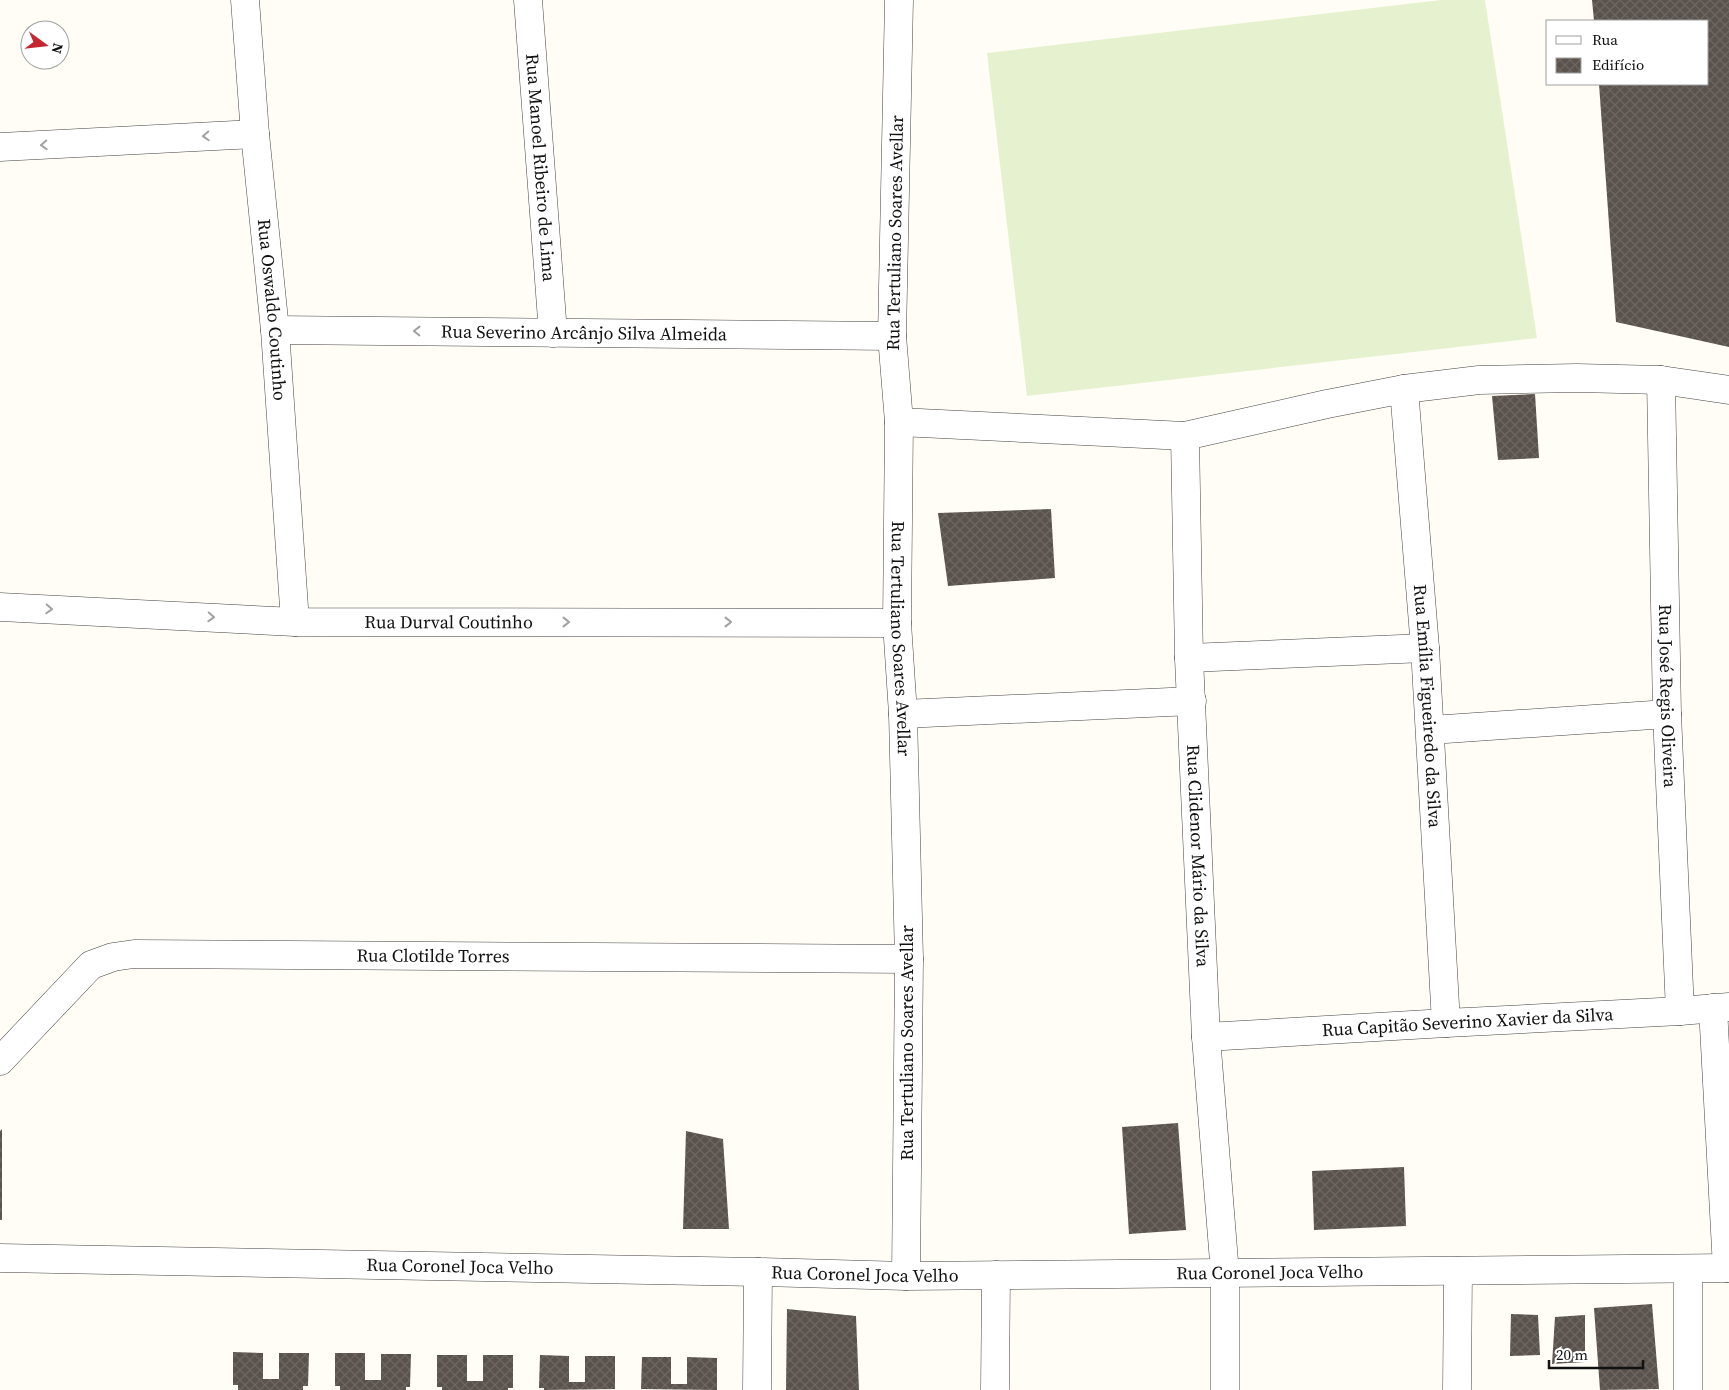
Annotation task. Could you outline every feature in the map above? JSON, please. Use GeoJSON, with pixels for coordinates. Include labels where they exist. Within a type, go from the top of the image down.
{"type":"FeatureCollection","features":[{"type":"Feature","properties":{"kind":"street","name":"Rua Oswaldo Coutinho"},"geometry":{"type":"LineString","coordinates":[[245,0],[255,134],[274,330],[295,622]]}},
{"type":"Feature","properties":{"kind":"street","name":"Rua Manoel Ribeiro de Lima"},"geometry":{"type":"LineString","coordinates":[[528,0],[554,333]]}},
{"type":"Feature","properties":{"kind":"street","name":"Rua Tertuliano Soares Avellar"},"geometry":{"type":"LineString","coordinates":[[899,0],[892,336],[899,422],[897,623],[902,714],[909,959],[906,1276]]}},
{"type":"Feature","properties":{"kind":"street"},"geometry":{"type":"LineString","coordinates":[[0,148],[255,134]]}},
{"type":"Feature","properties":{"kind":"street","name":"Rua Severino Arcânjo Silva Almeida"},"geometry":{"type":"LineString","coordinates":[[274,330],[892,336]]}},
{"type":"Feature","properties":{"kind":"street"},"geometry":{"type":"LineString","coordinates":[[899,422],[1184,436],[1404,389],[1480,380],[1577,378],[1662,380],[1729,390]]}},
{"type":"Feature","properties":{"kind":"street","name":"Rua José Regis Oliveira"},"geometry":{"type":"LineString","coordinates":[[1662,380],[1667,714],[1680,1011]]}},
{"type":"Feature","properties":{"kind":"street","name":"Rua Emília Figueiredo da Silva"},"geometry":{"type":"LineString","coordinates":[[1404,389],[1431,730],[1446,1023]]}},
{"type":"Feature","properties":{"kind":"street","name":"Rua Clidenor Mário da Silva"},"geometry":{"type":"LineString","coordinates":[[1184,436],[1189,658],[1206,1037],[1225,1274],[1225,1390]]}},
{"type":"Feature","properties":{"kind":"street","name":"Rua Durval Coutinho"},"geometry":{"type":"LineString","coordinates":[[0,607],[295,622],[897,623]]}},
{"type":"Feature","properties":{"kind":"street"},"geometry":{"type":"LineString","coordinates":[[1189,658],[1425,648]]}},
{"type":"Feature","properties":{"kind":"street"},"geometry":{"type":"LineString","coordinates":[[902,714],[1192,701]]}},
{"type":"Feature","properties":{"kind":"street"},"geometry":{"type":"LineString","coordinates":[[1431,730],[1667,714]]}},
{"type":"Feature","properties":{"kind":"street","name":"Rua Clotilde Torres"},"geometry":{"type":"LineString","coordinates":[[0,1061],[91,965],[120,956],[144,954],[909,959]]}},
{"type":"Feature","properties":{"kind":"street"},"geometry":{"type":"LineString","coordinates":[[1721,1008],[1728,1268]]}},
{"type":"Feature","properties":{"kind":"street","name":"Rua Capitão Severino Xavier da Silva"},"geometry":{"type":"LineString","coordinates":[[1206,1037],[1721,1008]]}},
{"type":"Feature","properties":{"kind":"street","name":"Rua Coronel Joca Velho"},"geometry":{"type":"LineString","coordinates":[[0,1258],[906,1276],[1728,1268]]}},
{"type":"Feature","properties":{"kind":"street"},"geometry":{"type":"LineString","coordinates":[[1688,1269],[1688,1390]]}},
{"type":"Feature","properties":{"kind":"street"},"geometry":{"type":"LineString","coordinates":[[1457,1390],[1458,1271]]}},
{"type":"Feature","properties":{"kind":"street"},"geometry":{"type":"LineString","coordinates":[[757,1390],[758,1272]]}},
{"type":"Feature","properties":{"kind":"street"},"geometry":{"type":"LineString","coordinates":[[995,1390],[996,1275]]}},
{"type":"Feature","properties":{"kind":"green space"},"geometry":{"type":"Polygon","coordinates":[[[1441,0],[1485,0],[1537,338],[1027,396],[987,53],[1441,0]]]}},
{"type":"Feature","properties":{"kind":"building"},"geometry":{"type":"Polygon","coordinates":[[[1592,0],[1729,0],[1729,347],[1616,322],[1599,85],[1709,85],[1709,20],[1594,20],[1592,0]]]}},
{"type":"Feature","properties":{"kind":"building"},"geometry":{"type":"Polygon","coordinates":[[[1535,394],[1539,458],[1498,460],[1492,396],[1535,394]]]}},
{"type":"Feature","properties":{"kind":"building"},"geometry":{"type":"Polygon","coordinates":[[[1051,509],[1055,578],[948,586],[938,513],[1051,509]]]}},
{"type":"Feature","properties":{"kind":"building"},"geometry":{"type":"Polygon","coordinates":[[[1178,1123],[1186,1230],[1129,1234],[1122,1127],[1178,1123]]]}},
{"type":"Feature","properties":{"kind":"building"},"geometry":{"type":"Polygon","coordinates":[[[2,1129],[2,1220],[0,1220],[0,1131],[2,1129]]]}},
{"type":"Feature","properties":{"kind":"building"},"geometry":{"type":"Polygon","coordinates":[[[686,1131],[723,1139],[729,1229],[683,1229],[686,1131]]]}},
{"type":"Feature","properties":{"kind":"building"},"geometry":{"type":"Polygon","coordinates":[[[1404,1167],[1406,1226],[1314,1230],[1312,1171],[1404,1167]]]}},
{"type":"Feature","properties":{"kind":"building"},"geometry":{"type":"Polygon","coordinates":[[[1652,1304],[1659,1389],[1600,1390],[1594,1308],[1652,1304]]]}},
{"type":"Feature","properties":{"kind":"building"},"geometry":{"type":"Polygon","coordinates":[[[787,1309],[856,1316],[859,1390],[786,1390],[787,1309]]]}},
{"type":"Feature","properties":{"kind":"building"},"geometry":{"type":"Polygon","coordinates":[[[1511,1314],[1538,1315],[1540,1355],[1510,1356],[1511,1314]]]}},
{"type":"Feature","properties":{"kind":"building"},"geometry":{"type":"Polygon","coordinates":[[[1585,1315],[1585,1362],[1552,1364],[1555,1317],[1585,1315]]]}},
{"type":"Feature","properties":{"kind":"building"},"geometry":{"type":"Polygon","coordinates":[[[233,1352],[263,1353],[263,1379],[279,1379],[279,1353],[309,1353],[308,1386],[303,1386],[303,1390],[238,1390],[238,1385],[233,1385],[233,1352]]]}},
{"type":"Feature","properties":{"kind":"building"},"geometry":{"type":"Polygon","coordinates":[[[335,1353],[365,1353],[365,1380],[381,1380],[381,1354],[411,1354],[410,1387],[406,1387],[406,1390],[340,1390],[340,1386],[335,1386],[335,1353]]]}},
{"type":"Feature","properties":{"kind":"building"},"geometry":{"type":"Polygon","coordinates":[[[437,1355],[467,1355],[467,1381],[483,1381],[483,1355],[513,1355],[513,1388],[508,1388],[508,1390],[442,1390],[442,1387],[437,1387],[437,1355]]]}},
{"type":"Feature","properties":{"kind":"building"},"geometry":{"type":"Polygon","coordinates":[[[540,1355],[569,1356],[569,1382],[585,1382],[585,1356],[615,1356],[615,1389],[544,1390],[544,1388],[539,1388],[540,1355]]]}},
{"type":"Feature","properties":{"kind":"building"},"geometry":{"type":"Polygon","coordinates":[[[642,1357],[671,1357],[671,1384],[687,1384],[687,1357],[717,1358],[717,1390],[641,1389],[642,1357]]]}}]}
